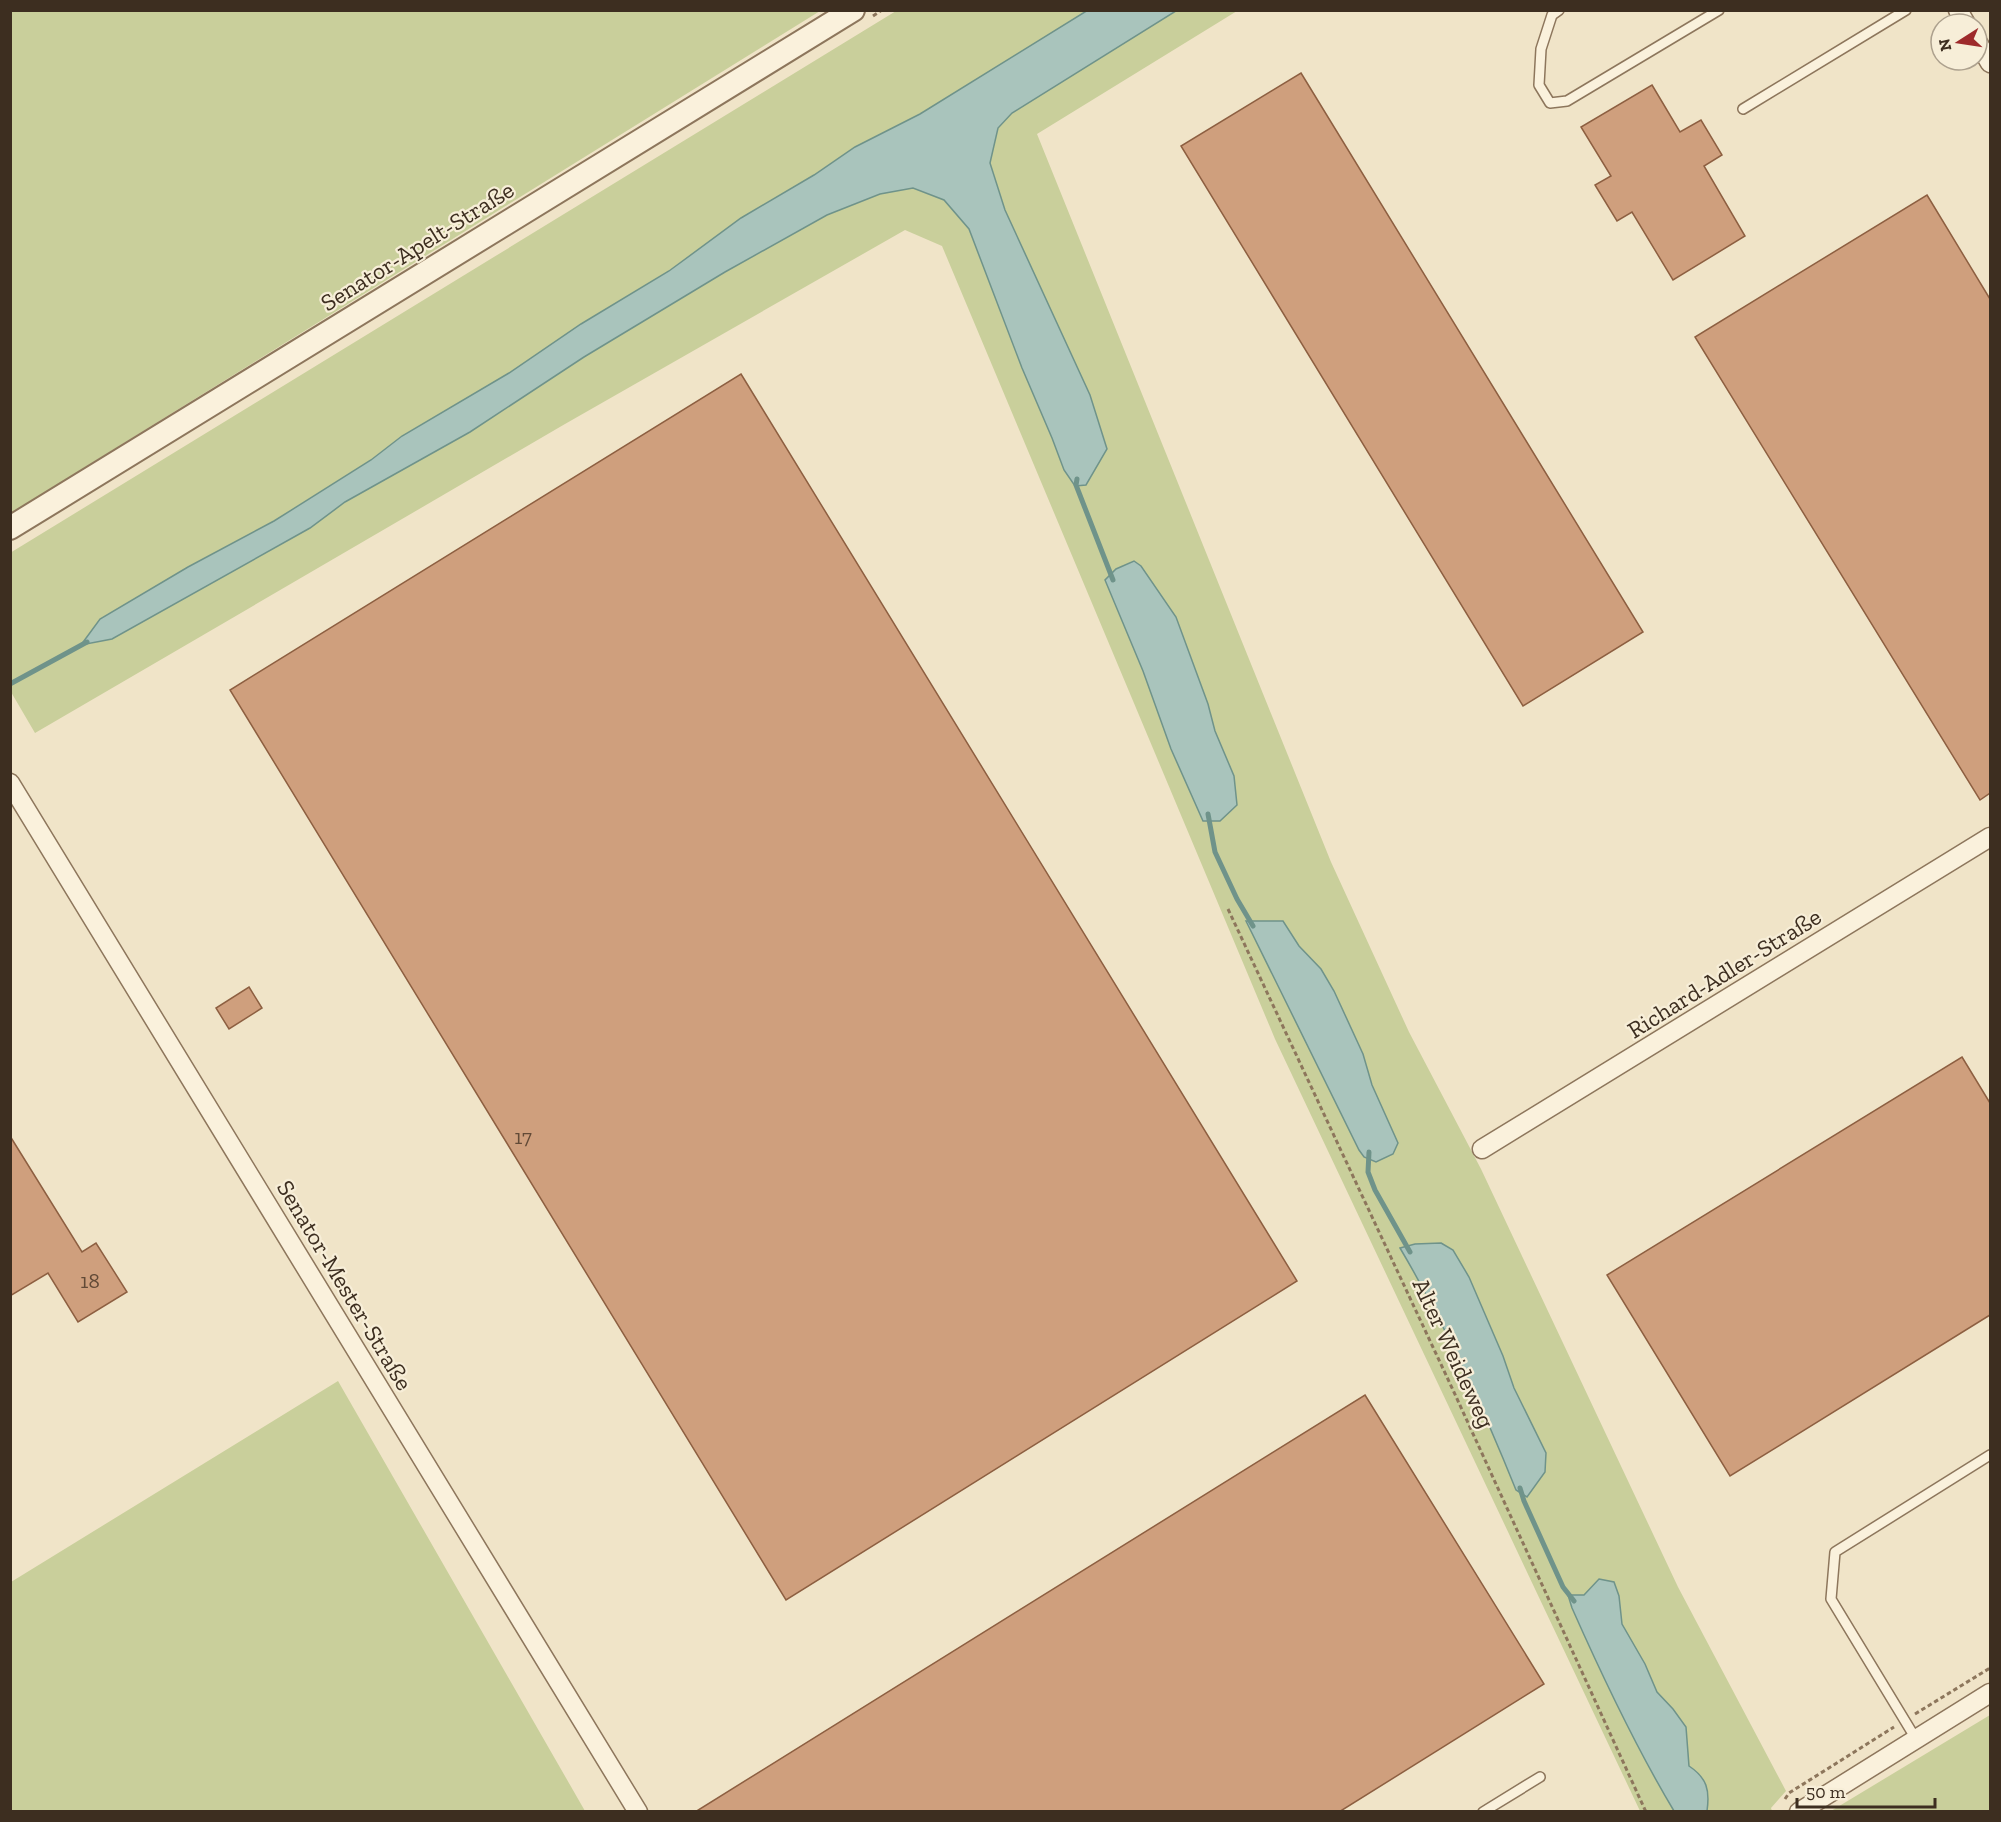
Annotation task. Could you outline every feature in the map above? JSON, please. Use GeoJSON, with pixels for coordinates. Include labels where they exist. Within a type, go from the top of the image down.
{"type":"FeatureCollection","features":[{"type":"Feature","properties":{"kind":"street","name":"Senator-Apelt-Straße"},"geometry":{"type":"LineString","coordinates":[[10,528],[853,10]]}},
{"type":"Feature","properties":{"kind":"street","name":"Senator-Mester-Straße"},"geometry":{"type":"LineString","coordinates":[[10,783],[638,1812]]}},
{"type":"Feature","properties":{"kind":"street","name":"Richard-Adler-Straße"},"geometry":{"type":"LineString","coordinates":[[1482,1149],[1990,837]]}},
{"type":"Feature","properties":{"kind":"street"},"geometry":{"type":"LineString","coordinates":[[1799,1812],[1990,1693]]}},
{"type":"Feature","properties":{"kind":"lane"},"geometry":{"type":"LineString","coordinates":[[1559,10],[1552,15],[1541,49],[1539,85],[1550,103],[1567,101],[1719,10]]}},
{"type":"Feature","properties":{"kind":"lane"},"geometry":{"type":"LineString","coordinates":[[1743,110],[1905,10]]}},
{"type":"Feature","properties":{"kind":"lane"},"geometry":{"type":"LineString","coordinates":[[1916,1739],[1831,1599],[1834,1552],[1990,1455]]}},
{"type":"Feature","properties":{"kind":"lane"},"geometry":{"type":"LineString","coordinates":[[1483,1812],[1540,1777]]}},
{"type":"Feature","properties":{"kind":"path","name":"Alter Weideweg"},"geometry":{"type":"LineString","coordinates":[[1227,909],[1448,1380],[1646,1812]]}},
{"type":"Feature","properties":{"kind":"path"},"geometry":{"type":"LineString","coordinates":[[1784,1800],[1789,1793],[1990,1668]]}},
{"type":"Feature","properties":{"kind":"green space"},"geometry":{"type":"Polygon","coordinates":[[[11,10],[820,10],[820,11],[11,513],[11,10]]]}},
{"type":"Feature","properties":{"kind":"green space"},"geometry":{"type":"Polygon","coordinates":[[[896,11],[1088,11],[920,114],[855,147],[814,175],[741,218],[669,271],[581,324],[509,373],[402,436],[371,460],[274,521],[188,567],[100,619],[82,645],[112,639],[310,528],[345,502],[470,432],[584,357],[725,272],[827,215],[880,194],[913,188],[944,200],[969,229],[1022,368],[1053,437],[1050,311],[1005,210],[990,163],[998,128],[1012,113],[1176,11],[1237,11],[1037,134],[1331,862],[1409,1032],[1481,1169],[1678,1587],[1786,1791],[1771,1808],[1772,1811],[1640,1811],[1275,1039],[942,246],[905,230],[565,424],[35,733],[11,692],[10,553],[896,11]]]}},
{"type":"Feature","properties":{"kind":"green space"},"geometry":{"type":"Polygon","coordinates":[[[338,1381],[585,1811],[11,1811],[11,1582],[338,1381]]]}},
{"type":"Feature","properties":{"kind":"green space"},"geometry":{"type":"Polygon","coordinates":[[[1990,1715],[1990,1811],[1831,1811],[1990,1715]]]}},
{"type":"Feature","properties":{"kind":"water"},"geometry":{"type":"Polygon","coordinates":[[[1088,10],[1176,11],[1012,113],[998,128],[990,163],[1005,210],[1090,395],[1107,449],[1086,485],[1075,486],[1064,470],[969,229],[944,200],[913,188],[880,194],[827,215],[725,272],[584,357],[470,432],[345,502],[310,528],[112,639],[81,645],[100,619],[188,567],[274,521],[371,460],[402,436],[509,373],[581,324],[669,271],[741,218],[814,175],[855,147],[920,114],[1088,10]]]}},
{"type":"Feature","properties":{"kind":"water"},"geometry":{"type":"Polygon","coordinates":[[[1134,561],[1141,566],[1176,617],[1208,704],[1215,731],[1234,776],[1237,805],[1220,821],[1203,821],[1171,749],[1143,671],[1105,580],[1116,569],[1134,561]]]}},
{"type":"Feature","properties":{"kind":"water"},"geometry":{"type":"Polygon","coordinates":[[[1246,921],[1283,921],[1299,946],[1321,969],[1334,991],[1363,1054],[1372,1085],[1398,1143],[1393,1154],[1376,1162],[1364,1157],[1359,1150],[1246,921]]]}},
{"type":"Feature","properties":{"kind":"water"},"geometry":{"type":"Polygon","coordinates":[[[1441,1243],[1453,1250],[1469,1277],[1503,1356],[1514,1388],[1546,1453],[1545,1472],[1527,1497],[1516,1490],[1462,1367],[1400,1248],[1415,1244],[1441,1243]]]}},
{"type":"Feature","properties":{"kind":"water"},"geometry":{"type":"Polygon","coordinates":[[[1599,1579],[1614,1582],[1619,1596],[1622,1624],[1645,1664],[1657,1692],[1686,1727],[1689,1766],[1700,1775],[1706,1785],[1707,1811],[1674,1811],[1633,1737],[1596,1660],[1568,1595],[1584,1595],[1599,1579]]]}},
{"type":"Feature","properties":{"kind":"building"},"geometry":{"type":"Polygon","coordinates":[[[1301,73],[1643,632],[1523,706],[1181,146],[1301,73]]]}},
{"type":"Feature","properties":{"kind":"building"},"geometry":{"type":"Polygon","coordinates":[[[1652,85],[1680,132],[1701,120],[1722,155],[1704,166],[1745,236],[1673,280],[1632,212],[1617,221],[1595,185],[1611,176],[1581,127],[1652,85]]]}},
{"type":"Feature","properties":{"kind":"building"},"geometry":{"type":"Polygon","coordinates":[[[1927,195],[1990,299],[1990,793],[1980,800],[1695,337],[1927,195]]]}},
{"type":"Feature","properties":{"kind":"building"},"geometry":{"type":"Polygon","coordinates":[[[741,374],[1297,1281],[786,1600],[230,690],[741,374]]]}},
{"type":"Feature","properties":{"kind":"building"},"geometry":{"type":"Polygon","coordinates":[[[249,987],[262,1008],[229,1029],[216,1008],[249,987]]]}},
{"type":"Feature","properties":{"kind":"building"},"geometry":{"type":"Polygon","coordinates":[[[1962,1057],[1990,1103],[1990,1315],[1730,1476],[1607,1275],[1962,1057]]]}},
{"type":"Feature","properties":{"kind":"building"},"geometry":{"type":"Polygon","coordinates":[[[10,1136],[82,1252],[96,1243],[127,1292],[78,1322],[48,1273],[10,1296],[10,1136]]]}},
{"type":"Feature","properties":{"kind":"building"},"geometry":{"type":"Polygon","coordinates":[[[1365,1395],[1544,1684],[1339,1812],[695,1812],[1365,1395]]]}},
{"type":"Feature","properties":{"kind":"waterway"},"geometry":{"type":"LineString","coordinates":[[1077,479],[1076,485],[1113,580]]}},
{"type":"Feature","properties":{"kind":"waterway"},"geometry":{"type":"LineString","coordinates":[[10,684],[87,642]]}},
{"type":"Feature","properties":{"kind":"waterway"},"geometry":{"type":"LineString","coordinates":[[1208,814],[1215,852],[1237,899],[1253,926]]}},
{"type":"Feature","properties":{"kind":"waterway"},"geometry":{"type":"LineString","coordinates":[[1369,1152],[1368,1172],[1375,1190],[1410,1252]]}},
{"type":"Feature","properties":{"kind":"waterway"},"geometry":{"type":"LineString","coordinates":[[1520,1488],[1563,1587],[1574,1601]]}}]}
